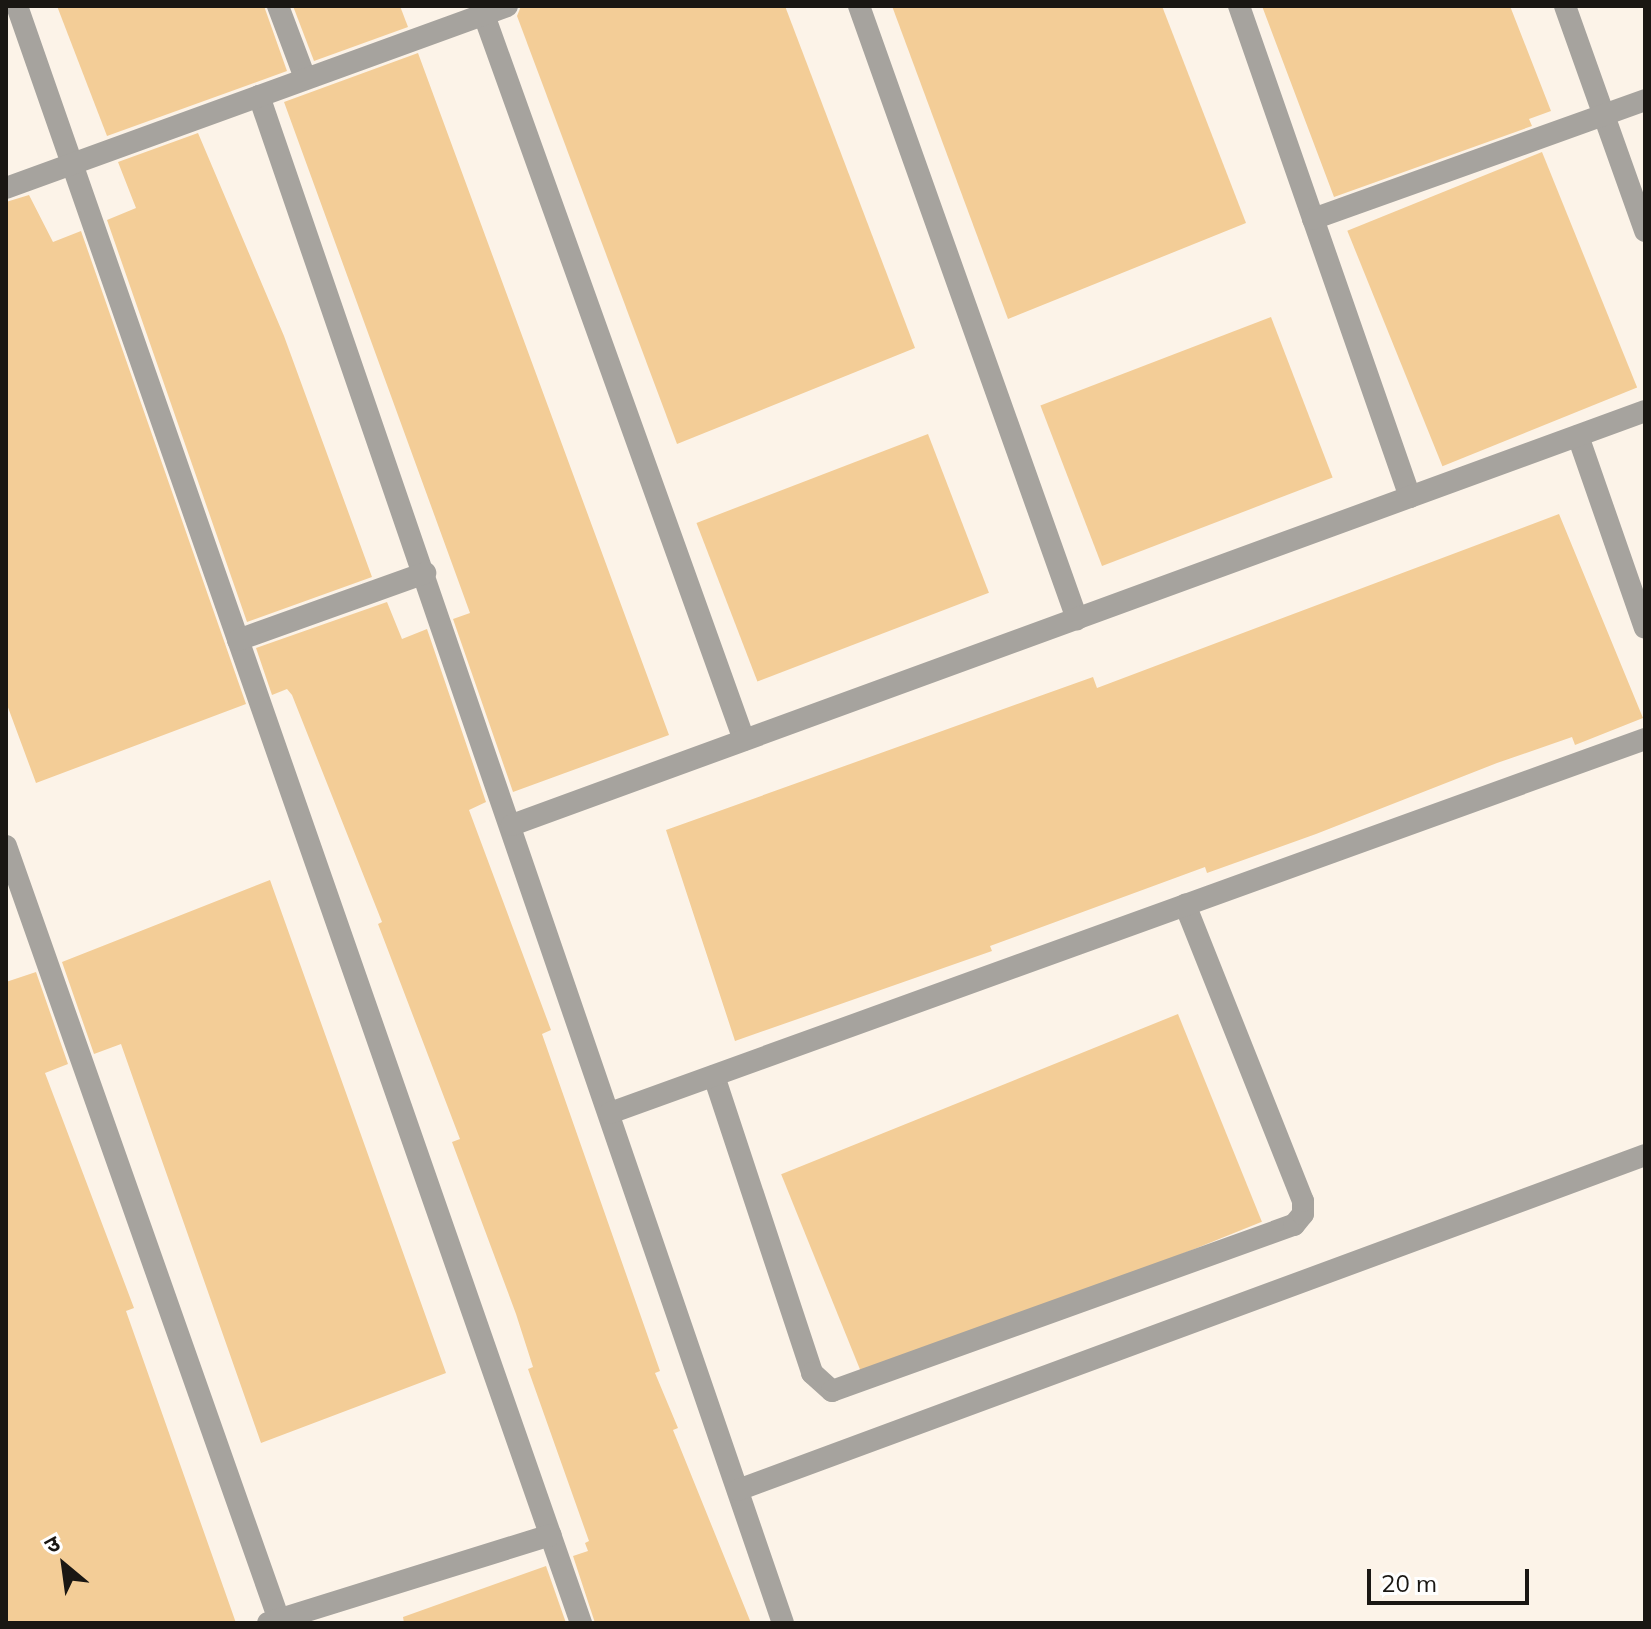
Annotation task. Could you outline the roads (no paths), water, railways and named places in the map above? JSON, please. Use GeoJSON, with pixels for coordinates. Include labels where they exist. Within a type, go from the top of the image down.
{"type":"FeatureCollection","features":[{"type":"Feature","properties":{"kind":"street"},"geometry":{"type":"LineString","coordinates":[[17,6],[581,1623]]}},
{"type":"Feature","properties":{"kind":"street"},"geometry":{"type":"LineString","coordinates":[[278,6],[305,78]]}},
{"type":"Feature","properties":{"kind":"street"},"geometry":{"type":"LineString","coordinates":[[6,188],[507,6]]}},
{"type":"Feature","properties":{"kind":"street"},"geometry":{"type":"LineString","coordinates":[[859,6],[1077,619]]}},
{"type":"Feature","properties":{"kind":"street"},"geometry":{"type":"LineString","coordinates":[[1239,6],[1410,497]]}},
{"type":"Feature","properties":{"kind":"street"},"geometry":{"type":"LineString","coordinates":[[1565,6],[1645,231]]}},
{"type":"Feature","properties":{"kind":"street"},"geometry":{"type":"LineString","coordinates":[[484,15],[744,740]]}},
{"type":"Feature","properties":{"kind":"street"},"geometry":{"type":"LineString","coordinates":[[259,96],[512,825],[783,1623]]}},
{"type":"Feature","properties":{"kind":"street"},"geometry":{"type":"LineString","coordinates":[[1313,219],[1645,100]]}},
{"type":"Feature","properties":{"kind":"street"},"geometry":{"type":"LineString","coordinates":[[512,825],[1645,411]]}},
{"type":"Feature","properties":{"kind":"street"},"geometry":{"type":"LineString","coordinates":[[1578,436],[1645,628]]}},
{"type":"Feature","properties":{"kind":"street"},"geometry":{"type":"LineString","coordinates":[[238,640],[425,573]]}},
{"type":"Feature","properties":{"kind":"street"},"geometry":{"type":"LineString","coordinates":[[610,1113],[1645,739]]}},
{"type":"Feature","properties":{"kind":"street"},"geometry":{"type":"LineString","coordinates":[[6,846],[274,1621],[551,1535]]}},
{"type":"Feature","properties":{"kind":"street"},"geometry":{"type":"LineString","coordinates":[[714,1076],[812,1373],[832,1391],[1294,1225],[1303,1214],[1303,1201],[1185,905]]}},
{"type":"Feature","properties":{"kind":"street"},"geometry":{"type":"LineString","coordinates":[[738,1490],[1645,1155]]}}]}
